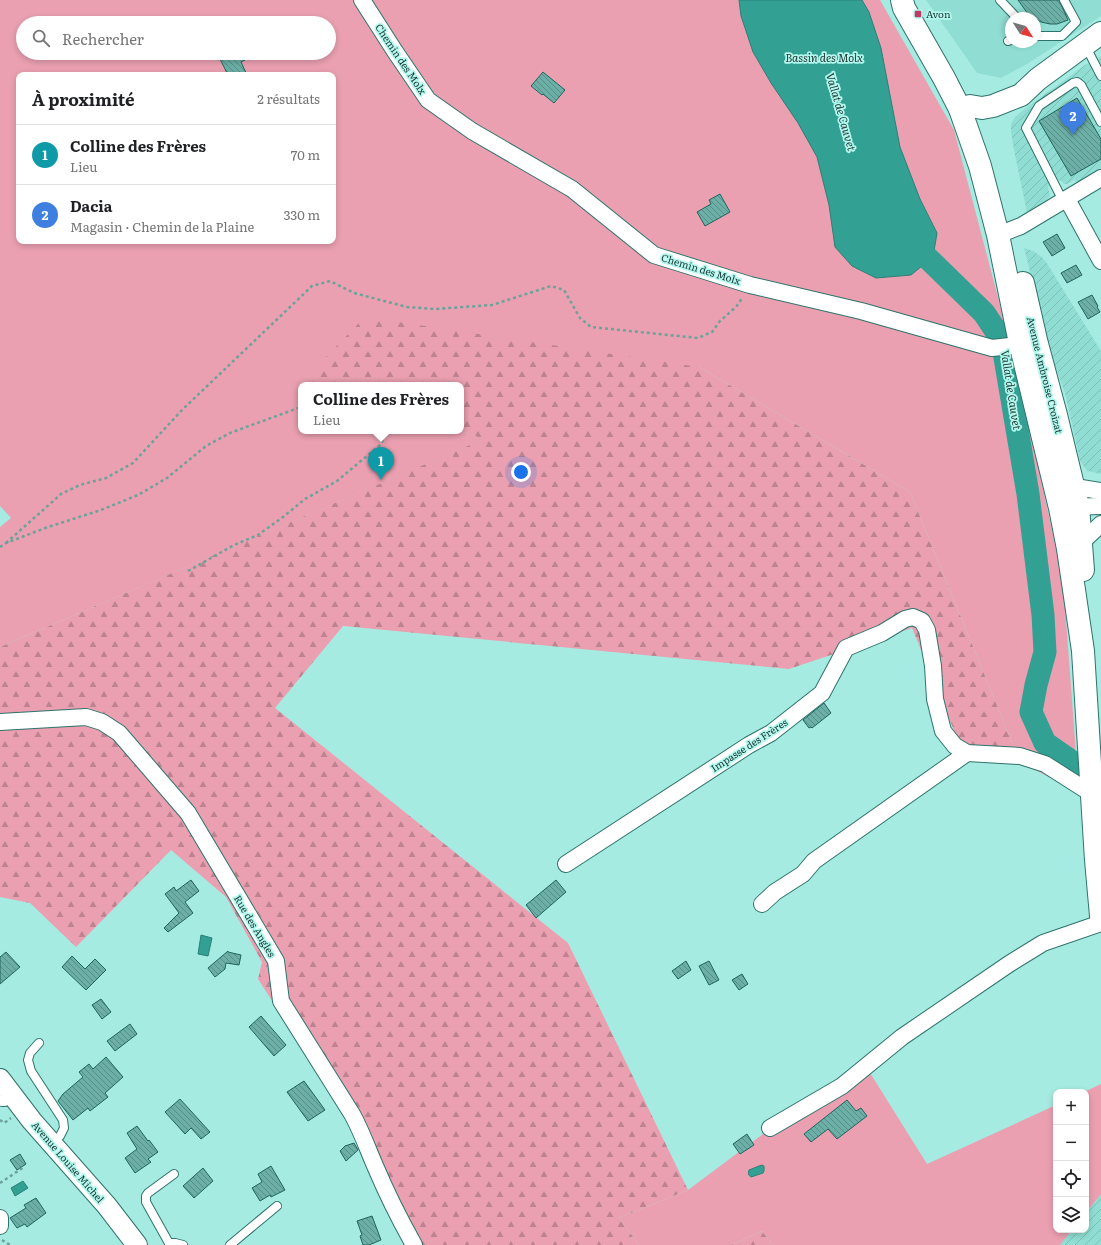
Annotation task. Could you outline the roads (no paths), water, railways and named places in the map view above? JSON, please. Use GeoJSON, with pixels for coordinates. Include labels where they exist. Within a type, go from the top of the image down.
{"type":"FeatureCollection","features":[{"type":"Feature","properties":{"kind":"main road"},"geometry":{"type":"LineString","coordinates":[[902,0],[904,8],[944,78],[965,107]]}},
{"type":"Feature","properties":{"kind":"main road"},"geometry":{"type":"LineString","coordinates":[[906,0],[911,4],[946,54],[965,107]]}},
{"type":"Feature","properties":{"kind":"main road"},"geometry":{"type":"LineString","coordinates":[[965,107],[982,108],[993,106],[1020,95],[1077,43]]}},
{"type":"Feature","properties":{"kind":"main road","name":"Avenue Ambroise Croizat"},"geometry":{"type":"LineString","coordinates":[[965,107],[981,132],[998,180],[1016,344],[1064,485],[1069,507],[1082,542],[1085,598],[1083,651]]}},
{"type":"Feature","properties":{"kind":"main road","name":"Avenue Ambroise Croizat"},"geometry":{"type":"LineString","coordinates":[[1069,507],[1070,564],[1083,651],[1101,916]]}},
{"type":"Feature","properties":{"kind":"street","name":"Chemin des Molx"},"geometry":{"type":"LineString","coordinates":[[362,0],[428,100],[472,131],[572,189],[654,255],[750,285],[861,311],[992,348],[1016,344]]}},
{"type":"Feature","properties":{"kind":"street"},"geometry":{"type":"LineString","coordinates":[[1005,233],[1032,220],[1101,178]]}},
{"type":"Feature","properties":{"kind":"street"},"geometry":{"type":"LineString","coordinates":[[1065,200],[1101,261]]}},
{"type":"Feature","properties":{"kind":"street"},"geometry":{"type":"LineString","coordinates":[[1064,485],[1101,491]]}},
{"type":"Feature","properties":{"kind":"street"},"geometry":{"type":"LineString","coordinates":[[1069,507],[1101,506]]}},
{"type":"Feature","properties":{"kind":"street"},"geometry":{"type":"LineString","coordinates":[[1082,542],[1101,524]]}},
{"type":"Feature","properties":{"kind":"street","name":"Impasse des Frères"},"geometry":{"type":"LineString","coordinates":[[566,864],[748,745],[771,733],[822,693],[846,648],[882,633],[905,619],[913,616],[922,621],[927,630],[933,666],[935,699],[943,731],[956,746],[967,753]]}},
{"type":"Feature","properties":{"kind":"street","name":"Rue des Angles"},"geometry":{"type":"LineString","coordinates":[[0,722],[86,717],[102,722],[119,734],[188,813],[276,961],[281,1001],[360,1128],[376,1169],[401,1222],[414,1245]]}},
{"type":"Feature","properties":{"kind":"street"},"geometry":{"type":"LineString","coordinates":[[762,904],[775,892],[802,874],[814,861],[967,753],[1020,756],[1045,764],[1092,794]]}},
{"type":"Feature","properties":{"kind":"street"},"geometry":{"type":"LineString","coordinates":[[770,1128],[842,1086],[902,1037],[1026,953],[1043,943],[1101,923]]}},
{"type":"Feature","properties":{"kind":"street","name":"Avenue Louise Michel"},"geometry":{"type":"LineString","coordinates":[[0,1079],[6,1098],[51,1142],[107,1206],[137,1245]]}},
{"type":"Feature","properties":{"kind":"street"},"geometry":{"type":"LineString","coordinates":[[0,1218],[0,1226]]}},
{"type":"Feature","properties":{"kind":"lane"},"geometry":{"type":"LineString","coordinates":[[1000,0],[1011,12]]}},
{"type":"Feature","properties":{"kind":"lane"},"geometry":{"type":"LineString","coordinates":[[1064,0],[1076,22],[1077,43],[1101,76]]}},
{"type":"Feature","properties":{"kind":"lane"},"geometry":{"type":"LineString","coordinates":[[1041,37],[1077,43]]}},
{"type":"Feature","properties":{"kind":"lane"},"geometry":{"type":"LineString","coordinates":[[1065,200],[1026,128],[1039,106],[1073,83],[1077,82],[1081,85],[1101,122]]}},
{"type":"Feature","properties":{"kind":"lane"},"geometry":{"type":"LineString","coordinates":[[39,1043],[30,1053],[28,1060],[30,1071],[63,1120],[64,1128],[60,1136],[51,1142]]}},
{"type":"Feature","properties":{"kind":"lane"},"geometry":{"type":"LineString","coordinates":[[174,1174],[148,1193],[146,1196],[146,1202],[169,1244],[175,1243],[183,1245]]}},
{"type":"Feature","properties":{"kind":"lane"},"geometry":{"type":"LineString","coordinates":[[230,1245],[277,1206]]}},
{"type":"Feature","properties":{"kind":"water","name":"Bassin des Molx"},"geometry":{"type":"Polygon","coordinates":[[[739,0],[862,0],[869,12],[881,48],[900,147],[920,199],[937,233],[933,257],[911,275],[876,278],[852,266],[835,247],[829,205],[817,157],[798,123],[771,83],[753,52],[741,16],[739,0]]]}},
{"type":"Feature","properties":{"kind":"water"},"geometry":{"type":"Polygon","coordinates":[[[201,935],[212,938],[208,956],[198,954],[201,935]]]}},
{"type":"Feature","properties":{"kind":"water"},"geometry":{"type":"Polygon","coordinates":[[[762,1165],[764,1166],[763,1173],[751,1177],[749,1175],[749,1170],[762,1165]]]}},
{"type":"Feature","properties":{"kind":"water"},"geometry":{"type":"Polygon","coordinates":[[[23,1181],[28,1188],[15,1196],[11,1188],[23,1181]]]}},
{"type":"Feature","properties":{"kind":"waterway","name":"Vallat de Cauvet"},"geometry":{"type":"LineString","coordinates":[[906,237],[984,313],[1002,340],[1028,494],[1043,615],[1045,652],[1036,685],[1031,712],[1045,743],[1078,766]]}},
{"type":"Feature","properties":{"kind":"place","name":"Avon"},"geometry":{"type":"Point","coordinates":[918,14]}},
{"type":"Feature","properties":{"kind":"place","name":"Dacia"},"geometry":{"type":"Point","coordinates":[1073,135]}},
{"type":"Feature","properties":{"kind":"place","name":"Colline des Frères"},"geometry":{"type":"Point","coordinates":[381,480]}}]}
